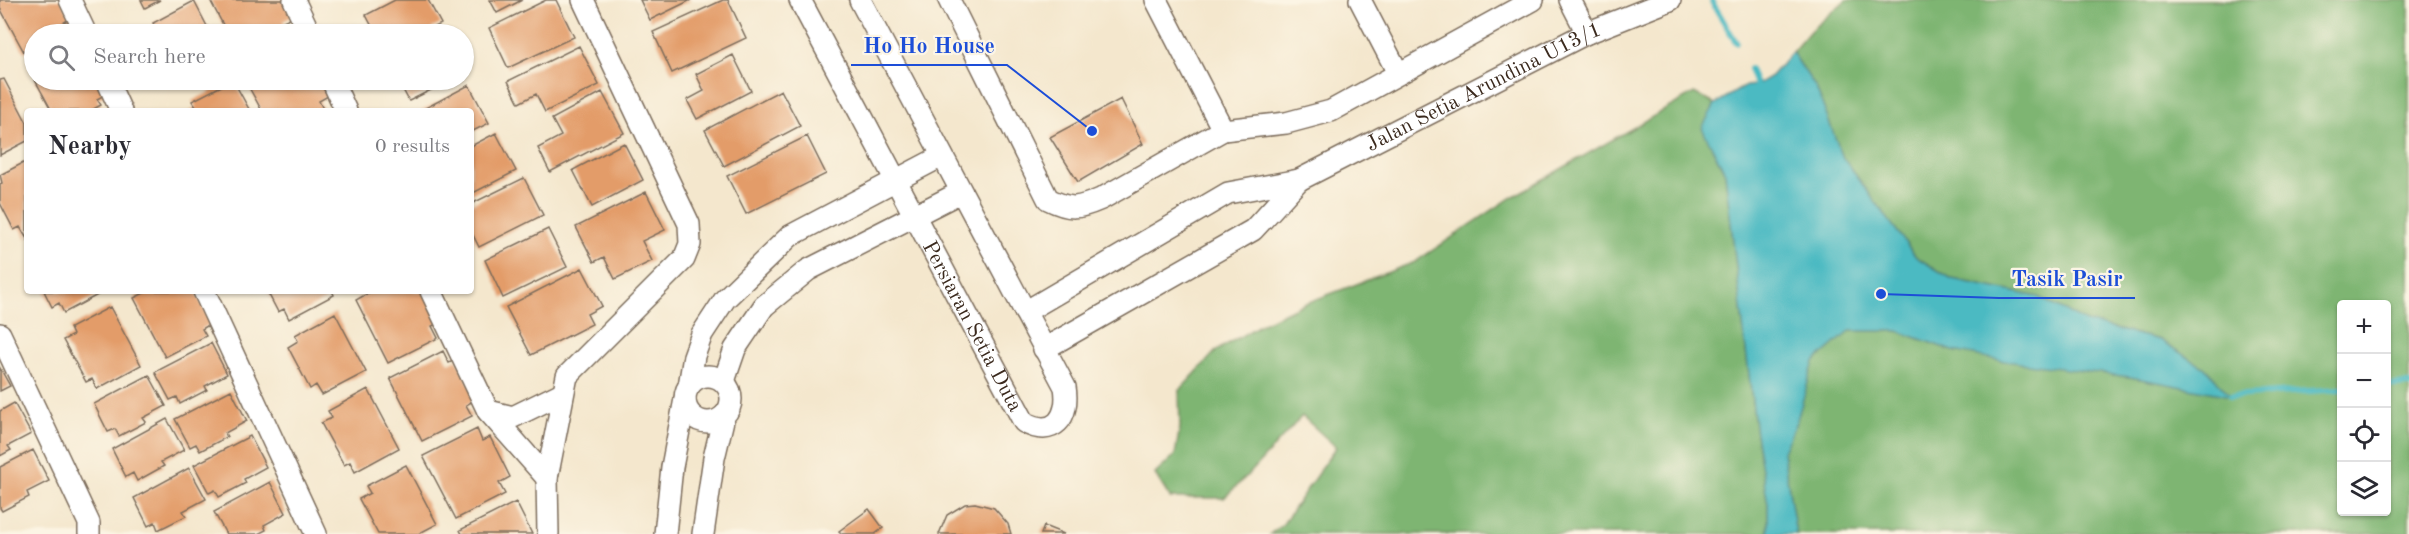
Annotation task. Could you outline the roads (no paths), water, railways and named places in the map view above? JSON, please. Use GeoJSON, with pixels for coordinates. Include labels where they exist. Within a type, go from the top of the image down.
{"type":"FeatureCollection","features":[{"type":"Feature","properties":{"kind":"street"},"geometry":{"type":"LineString","coordinates":[[70,0],[81,24]]}},
{"type":"Feature","properties":{"kind":"street"},"geometry":{"type":"LineString","coordinates":[[294,0],[305,24]]}},
{"type":"Feature","properties":{"kind":"street"},"geometry":{"type":"LineString","coordinates":[[548,534],[548,478],[562,393],[567,376],[684,259],[690,244],[689,224],[582,0]]}},
{"type":"Feature","properties":{"kind":"street","name":"Persiaran Setia Duta"},"geometry":{"type":"LineString","coordinates":[[800,0],[1024,422],[1033,427],[1046,428],[1059,422],[1066,411],[1065,387],[860,0]]}},
{"type":"Feature","properties":{"kind":"street"},"geometry":{"type":"LineString","coordinates":[[949,0],[1048,199],[1065,208],[1083,207],[1101,199],[1223,130],[1286,123],[1331,111],[1533,0]]}},
{"type":"Feature","properties":{"kind":"street"},"geometry":{"type":"LineString","coordinates":[[1156,0],[1223,130]]}},
{"type":"Feature","properties":{"kind":"street"},"geometry":{"type":"LineString","coordinates":[[1360,0],[1398,73]]}},
{"type":"Feature","properties":{"kind":"street"},"geometry":{"type":"LineString","coordinates":[[1570,0],[1587,33]]}},
{"type":"Feature","properties":{"kind":"street","name":"Jalan Setia Arundina U13/1"},"geometry":{"type":"LineString","coordinates":[[1299,180],[1587,33],[1670,0]]}},
{"type":"Feature","properties":{"kind":"street"},"geometry":{"type":"LineString","coordinates":[[112,90],[120,108]]}},
{"type":"Feature","properties":{"kind":"street"},"geometry":{"type":"LineString","coordinates":[[337,90],[345,108]]}},
{"type":"Feature","properties":{"kind":"street"},"geometry":{"type":"LineString","coordinates":[[665,534],[672,467],[694,356],[702,334],[725,299],[790,236],[942,156]]}},
{"type":"Feature","properties":{"kind":"street"},"geometry":{"type":"LineString","coordinates":[[1025,312],[1228,193],[1299,180]]}},
{"type":"Feature","properties":{"kind":"street"},"geometry":{"type":"LineString","coordinates":[[1044,349],[1253,230],[1299,180]]}},
{"type":"Feature","properties":{"kind":"street"},"geometry":{"type":"LineString","coordinates":[[724,381],[735,349],[764,306],[808,270],[961,192]]}},
{"type":"Feature","properties":{"kind":"street"},"geometry":{"type":"LineString","coordinates":[[205,294],[316,534]]}},
{"type":"Feature","properties":{"kind":"street"},"geometry":{"type":"LineString","coordinates":[[432,294],[488,411],[548,478]]}},
{"type":"Feature","properties":{"kind":"street"},"geometry":{"type":"LineString","coordinates":[[0,334],[89,523],[89,534]]}},
{"type":"Feature","properties":{"kind":"street"},"geometry":{"type":"LineString","coordinates":[[704,534],[714,458],[724,416],[731,405],[731,392],[724,381],[712,375],[699,377],[687,392],[689,411],[699,420],[712,422],[724,416]]}},
{"type":"Feature","properties":{"kind":"street"},"geometry":{"type":"LineString","coordinates":[[488,411],[513,417],[562,393]]}},
{"type":"Feature","properties":{"kind":"water"},"geometry":{"type":"Polygon","coordinates":[[[1792,52],[1816,88],[1843,158],[1916,257],[1952,279],[2038,297],[2086,322],[2160,340],[2205,368],[2231,396],[2130,377],[2004,361],[1953,351],[1898,331],[1850,331],[1814,362],[1797,420],[1783,452],[1796,534],[1768,534],[1768,504],[1756,434],[1725,173],[1702,128],[1715,104],[1745,86],[1756,85],[1771,76],[1792,52]]]}},
{"type":"Feature","properties":{"kind":"waterway"},"geometry":{"type":"LineString","coordinates":[[1712,2],[1736,42]]}},
{"type":"Feature","properties":{"kind":"waterway"},"geometry":{"type":"LineString","coordinates":[[1750,69],[1756,85]]}},
{"type":"Feature","properties":{"kind":"waterway"},"geometry":{"type":"LineString","coordinates":[[2391,386],[2409,384]]}},
{"type":"Feature","properties":{"kind":"waterway"},"geometry":{"type":"LineString","coordinates":[[2231,396],[2337,389]]}},
{"type":"Feature","properties":{"kind":"place","name":"Ho Ho House"},"geometry":{"type":"Point","coordinates":[1092,131]}},
{"type":"Feature","properties":{"kind":"place","name":"Tasik Pasir"},"geometry":{"type":"Point","coordinates":[1881,294]}}]}
